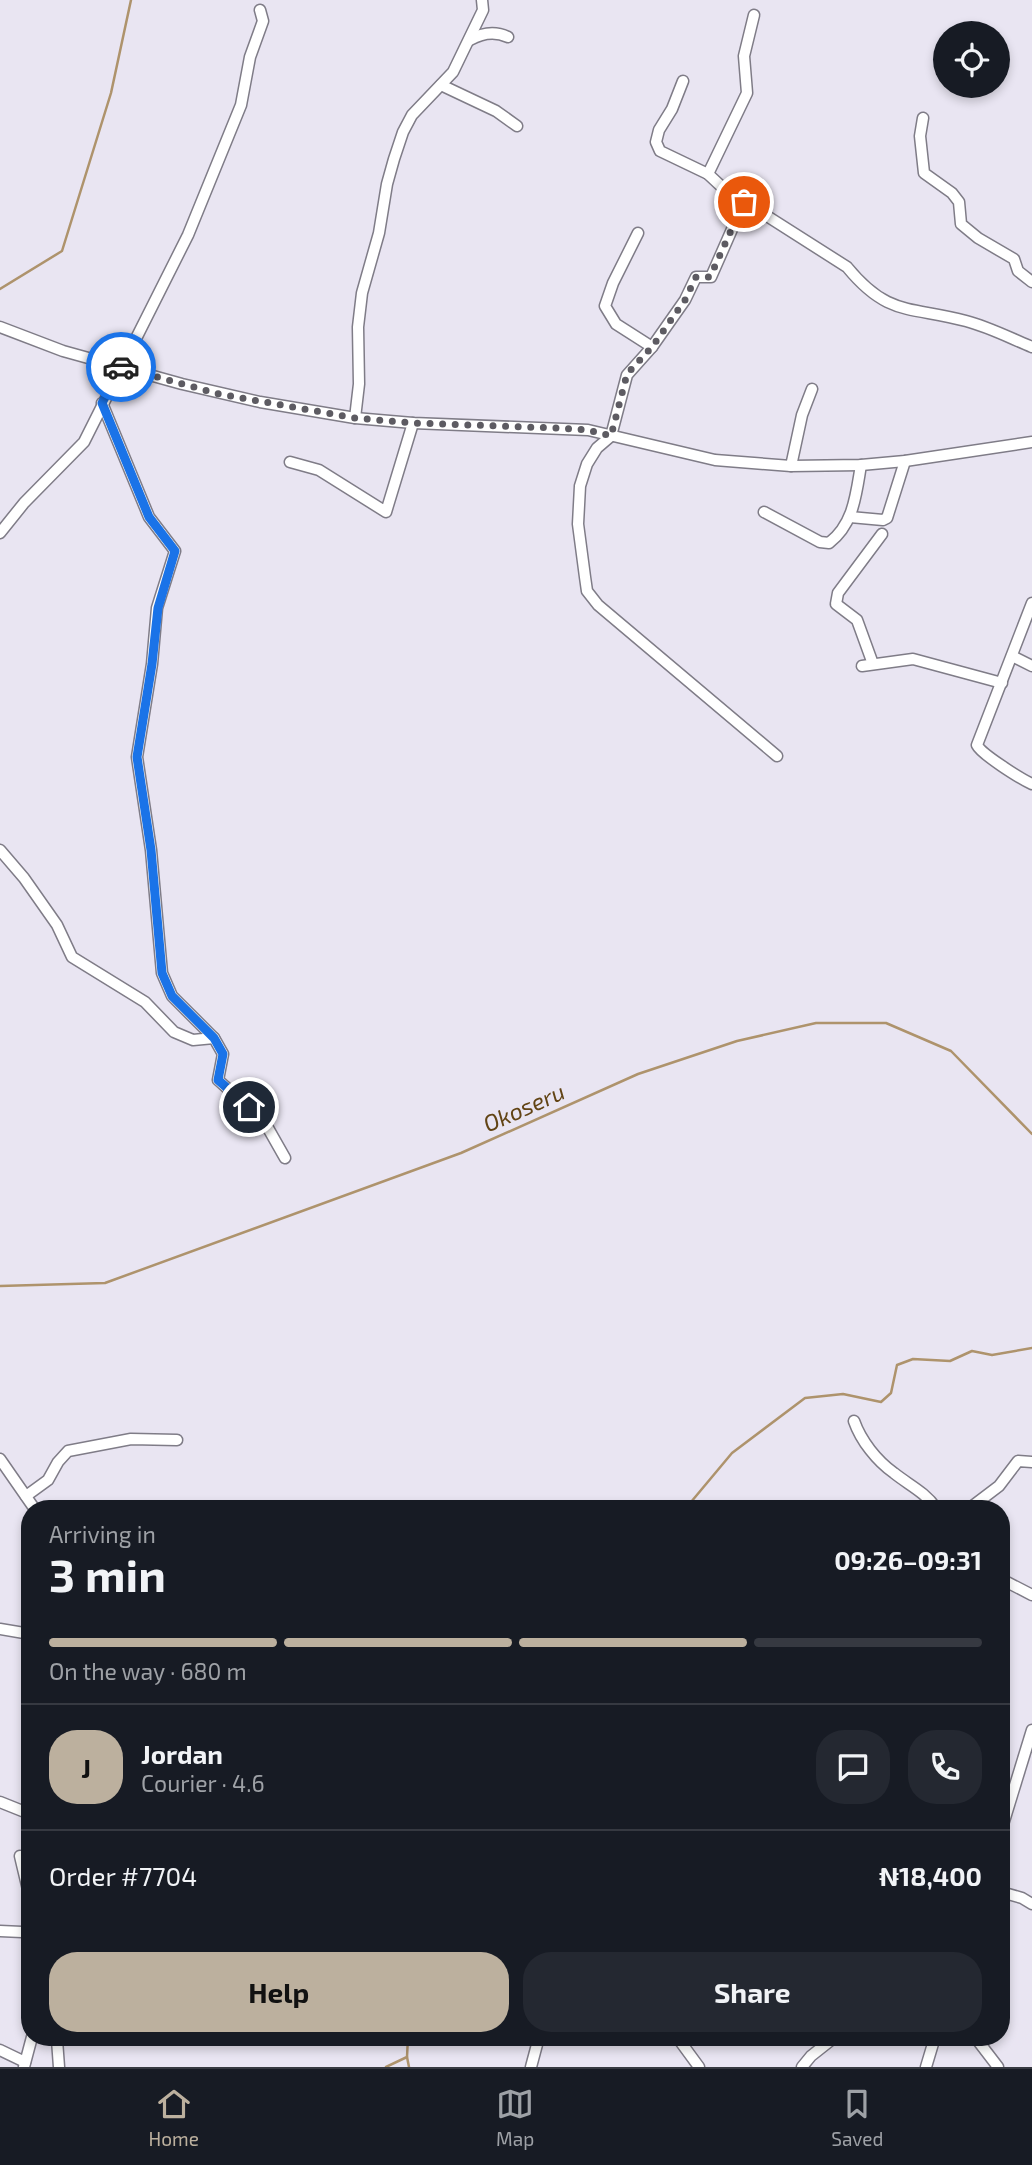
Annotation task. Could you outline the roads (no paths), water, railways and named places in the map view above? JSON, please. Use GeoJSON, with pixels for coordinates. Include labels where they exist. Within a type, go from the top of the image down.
{"type":"FeatureCollection","features":[{"type":"Feature","properties":{"kind":"street"},"geometry":{"type":"LineString","coordinates":[[355,418],[362,293],[402,132],[412,115],[453,72],[483,10],[482,0]]}},
{"type":"Feature","properties":{"kind":"street"},"geometry":{"type":"LineString","coordinates":[[0,533],[24,503],[84,442],[187,235],[241,105],[250,57],[263,21],[260,10]]}},
{"type":"Feature","properties":{"kind":"street"},"geometry":{"type":"LineString","coordinates":[[708,174],[747,93],[744,56],[754,15]]}},
{"type":"Feature","properties":{"kind":"street"},"geometry":{"type":"LineString","coordinates":[[467,42],[479,34],[508,37]]}},
{"type":"Feature","properties":{"kind":"street"},"geometry":{"type":"LineString","coordinates":[[683,81],[672,109],[659,130],[656,142],[660,151],[708,174],[723,188],[847,267],[862,286],[879,299],[904,309],[970,321],[1032,347]]}},
{"type":"Feature","properties":{"kind":"street"},"geometry":{"type":"LineString","coordinates":[[441,85],[489,107],[517,126]]}},
{"type":"Feature","properties":{"kind":"street"},"geometry":{"type":"LineString","coordinates":[[923,118],[920,136],[924,173],[952,193],[959,202],[961,224],[1014,260],[1018,271],[1032,282]]}},
{"type":"Feature","properties":{"kind":"street"},"geometry":{"type":"LineString","coordinates":[[744,202],[710,277],[696,277],[685,300],[652,347],[627,374],[611,436],[597,449],[587,464],[580,486],[578,524],[587,591],[598,605],[777,756]]}},
{"type":"Feature","properties":{"kind":"street"},"geometry":{"type":"LineString","coordinates":[[638,233],[613,283],[605,306],[616,324],[652,347]]}},
{"type":"Feature","properties":{"kind":"street"},"geometry":{"type":"LineString","coordinates":[[0,327],[63,351],[219,394],[355,418],[588,430],[715,460],[790,466],[861,465],[1032,442]]}},
{"type":"Feature","properties":{"kind":"street"},"geometry":{"type":"LineString","coordinates":[[790,466],[794,442],[812,389]]}},
{"type":"Feature","properties":{"kind":"street"},"geometry":{"type":"LineString","coordinates":[[102,403],[149,517],[175,551],[158,608],[137,757],[151,850],[162,973],[172,996],[214,1038],[223,1054],[218,1080],[264,1121],[285,1158]]}},
{"type":"Feature","properties":{"kind":"street"},"geometry":{"type":"LineString","coordinates":[[290,462],[319,470],[386,512],[413,423]]}},
{"type":"Feature","properties":{"kind":"street"},"geometry":{"type":"LineString","coordinates":[[850,517],[883,520],[887,518],[905,461]]}},
{"type":"Feature","properties":{"kind":"street"},"geometry":{"type":"LineString","coordinates":[[764,512],[820,542],[829,543],[850,517],[857,495],[861,465]]}},
{"type":"Feature","properties":{"kind":"street"},"geometry":{"type":"LineString","coordinates":[[882,534],[838,593],[836,600],[836,604],[857,620],[868,665],[913,659],[1002,683]]}},
{"type":"Feature","properties":{"kind":"street"},"geometry":{"type":"LineString","coordinates":[[1032,603],[977,745],[988,758],[997,760],[1019,778],[1032,784]]}},
{"type":"Feature","properties":{"kind":"street"},"geometry":{"type":"LineString","coordinates":[[1012,656],[1032,666]]}},
{"type":"Feature","properties":{"kind":"street"},"geometry":{"type":"LineString","coordinates":[[0,850],[24,878],[57,925],[72,957],[145,1002],[174,1032],[193,1040],[214,1038]]}},
{"type":"Feature","properties":{"kind":"street"},"geometry":{"type":"LineString","coordinates":[[854,1422],[860,1438],[891,1472],[928,1500]]}},
{"type":"Feature","properties":{"kind":"street"},"geometry":{"type":"LineString","coordinates":[[26,1496],[48,1480],[68,1451],[139,1438],[177,1440]]}},
{"type":"Feature","properties":{"kind":"street"},"geometry":{"type":"LineString","coordinates":[[0,1459],[29,1500]]}},
{"type":"Feature","properties":{"kind":"street"},"geometry":{"type":"LineString","coordinates":[[981,1500],[999,1486],[1018,1461],[1032,1462]]}},
{"type":"Feature","properties":{"kind":"street"},"geometry":{"type":"LineString","coordinates":[[1010,1584],[1032,1595]]}},
{"type":"Feature","properties":{"kind":"street"},"geometry":{"type":"LineString","coordinates":[[0,1629],[21,1632]]}},
{"type":"Feature","properties":{"kind":"street"},"geometry":{"type":"LineString","coordinates":[[1010,1802],[1032,1730]]}},
{"type":"Feature","properties":{"kind":"street"},"geometry":{"type":"LineString","coordinates":[[0,1801],[21,1810]]}},
{"type":"Feature","properties":{"kind":"street"},"geometry":{"type":"LineString","coordinates":[[1010,1895],[1032,1905]]}},
{"type":"Feature","properties":{"kind":"street"},"geometry":{"type":"LineString","coordinates":[[0,1931],[21,1932]]}},
{"type":"Feature","properties":{"kind":"street"},"geometry":{"type":"LineString","coordinates":[[0,2050],[24,2065],[29,2046]]}},
{"type":"Feature","properties":{"kind":"street"},"geometry":{"type":"LineString","coordinates":[[57,2046],[59,2067]]}},
{"type":"Feature","properties":{"kind":"street"},"geometry":{"type":"LineString","coordinates":[[531,2067],[537,2046]]}},
{"type":"Feature","properties":{"kind":"street"},"geometry":{"type":"LineString","coordinates":[[684,2046],[699,2067]]}},
{"type":"Feature","properties":{"kind":"street"},"geometry":{"type":"LineString","coordinates":[[802,2067],[824,2046]]}},
{"type":"Feature","properties":{"kind":"street"},"geometry":{"type":"LineString","coordinates":[[926,2067],[932,2046]]}},
{"type":"Feature","properties":{"kind":"street"},"geometry":{"type":"LineString","coordinates":[[982,2046],[998,2067]]}},
{"type":"Feature","properties":{"kind":"waterway"},"geometry":{"type":"LineString","coordinates":[[0,289],[62,251],[111,93],[131,0]]}},
{"type":"Feature","properties":{"kind":"waterway","name":"Okoseru"},"geometry":{"type":"LineString","coordinates":[[0,1286],[105,1283],[461,1153],[638,1074],[737,1041],[816,1023],[886,1023],[951,1051],[1032,1134]]}},
{"type":"Feature","properties":{"kind":"waterway"},"geometry":{"type":"LineString","coordinates":[[693,1500],[732,1453],[805,1398],[843,1394],[881,1402],[891,1393],[897,1365],[913,1359],[950,1361],[972,1351],[992,1355],[1032,1348]]}},
{"type":"Feature","properties":{"kind":"waterway"},"geometry":{"type":"LineString","coordinates":[[386,2067],[407,2057],[408,2046]]}},
{"type":"Feature","properties":{"kind":"waterway"},"geometry":{"type":"LineString","coordinates":[[407,2057],[409,2067]]}}]}
